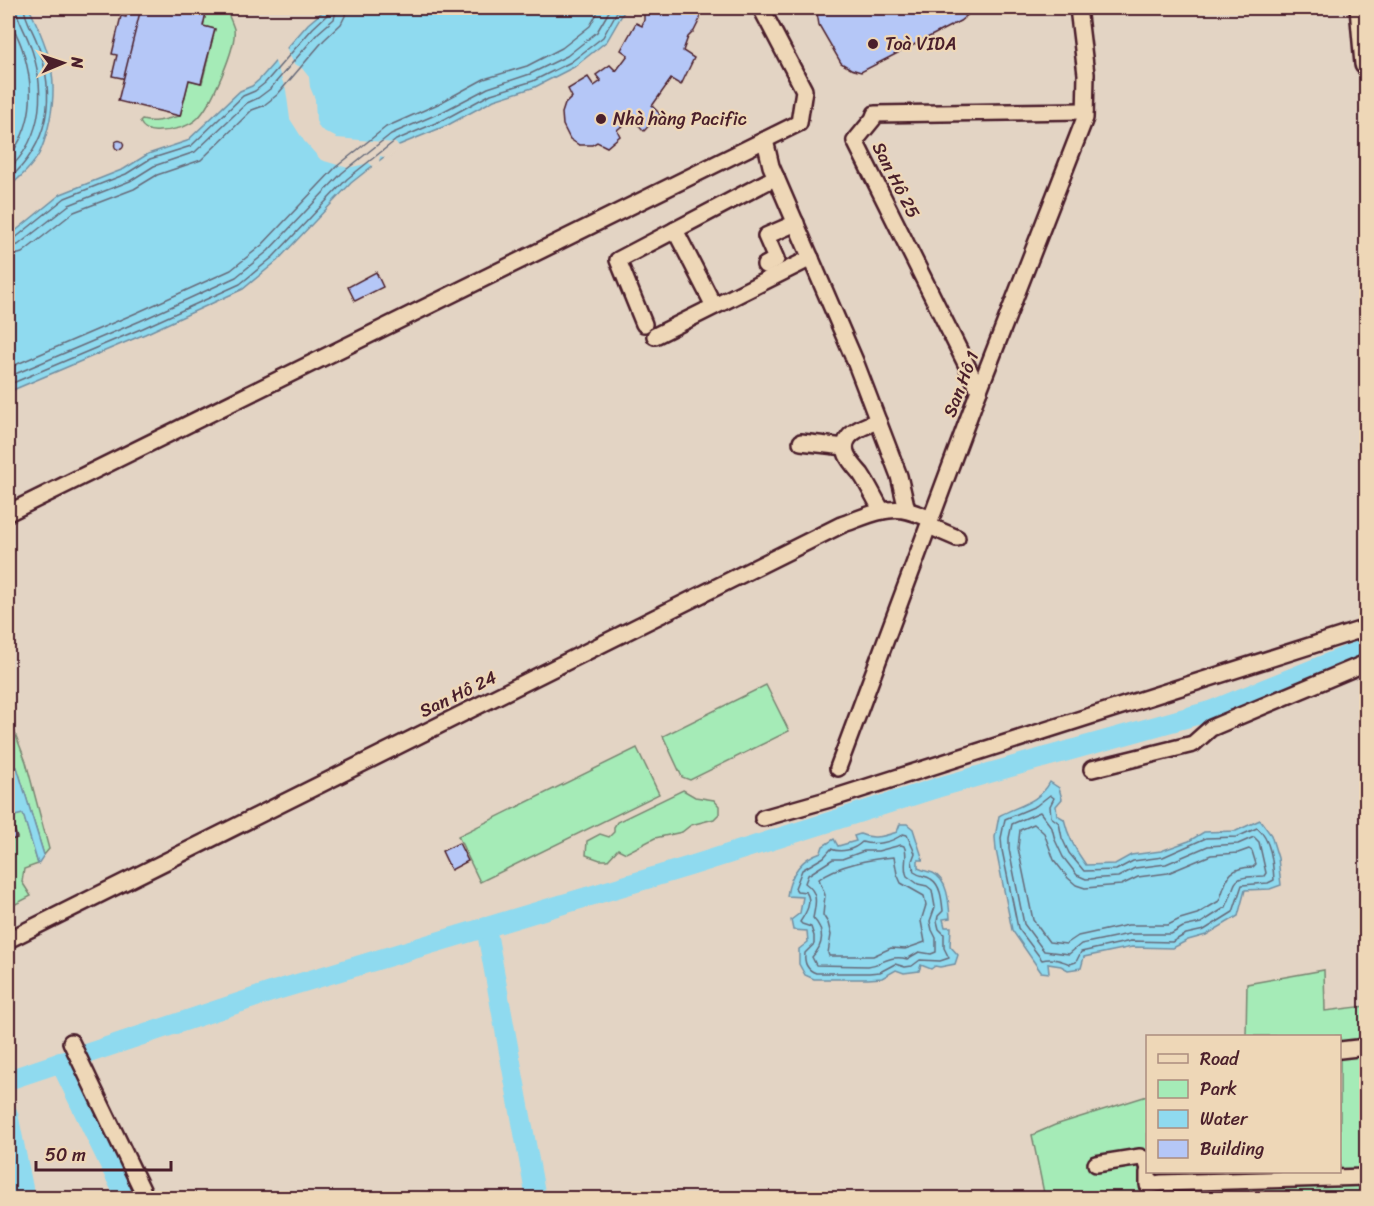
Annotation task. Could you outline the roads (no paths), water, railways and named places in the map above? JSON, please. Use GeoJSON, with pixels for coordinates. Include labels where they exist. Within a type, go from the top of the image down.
{"type":"FeatureCollection","features":[{"type":"Feature","properties":{"kind":"main road"},"geometry":{"type":"LineString","coordinates":[[1361,8],[1365,31],[1366,64]]}},
{"type":"Feature","properties":{"kind":"street"},"geometry":{"type":"LineString","coordinates":[[8,513],[799,123],[804,90],[761,8]]}},
{"type":"Feature","properties":{"kind":"street","name":"San Hô 1"},"geometry":{"type":"LineString","coordinates":[[838,768],[979,390],[1085,118],[1086,74],[1078,8]]}},
{"type":"Feature","properties":{"kind":"street","name":"San Hô 25"},"geometry":{"type":"LineString","coordinates":[[979,390],[855,141],[875,114],[1085,111]]}},
{"type":"Feature","properties":{"kind":"street"},"geometry":{"type":"LineString","coordinates":[[765,140],[776,177],[855,361],[899,476],[906,510]]}},
{"type":"Feature","properties":{"kind":"street"},"geometry":{"type":"LineString","coordinates":[[644,324],[618,260],[776,177]]}},
{"type":"Feature","properties":{"kind":"street"},"geometry":{"type":"LineString","coordinates":[[765,265],[776,259],[766,236],[796,223]]}},
{"type":"Feature","properties":{"kind":"street"},"geometry":{"type":"LineString","coordinates":[[675,230],[714,306]]}},
{"type":"Feature","properties":{"kind":"street"},"geometry":{"type":"LineString","coordinates":[[655,336],[811,258]]}},
{"type":"Feature","properties":{"kind":"street"},"geometry":{"type":"LineString","coordinates":[[878,421],[859,428],[849,437],[845,447],[847,456],[862,476],[882,511]]}},
{"type":"Feature","properties":{"kind":"street"},"geometry":{"type":"LineString","coordinates":[[801,442],[845,447]]}},
{"type":"Feature","properties":{"kind":"street","name":"San Hô 24"},"geometry":{"type":"LineString","coordinates":[[8,940],[841,525],[882,511],[906,510],[957,538]]}},
{"type":"Feature","properties":{"kind":"street"},"geometry":{"type":"LineString","coordinates":[[763,818],[830,800],[1366,628]]}},
{"type":"Feature","properties":{"kind":"street"},"geometry":{"type":"LineString","coordinates":[[1092,769],[1193,744],[1211,728],[1366,663]]}},
{"type":"Feature","properties":{"kind":"street"},"geometry":{"type":"LineString","coordinates":[[73,1046],[146,1198]]}},
{"type":"Feature","properties":{"kind":"street"},"geometry":{"type":"LineString","coordinates":[[1341,1050],[1366,1047]]}},
{"type":"Feature","properties":{"kind":"street"},"geometry":{"type":"LineString","coordinates":[[1096,1164],[1140,1157],[1146,1160]]}},
{"type":"Feature","properties":{"kind":"street"},"geometry":{"type":"LineString","coordinates":[[1148,1173],[1148,1185],[1366,1178]]}},
{"type":"Feature","properties":{"kind":"water"},"geometry":{"type":"Polygon","coordinates":[[[8,8],[29,8],[43,38],[51,66],[53,95],[48,128],[39,154],[29,168],[8,188],[8,8]]]}},
{"type":"Feature","properties":{"kind":"water"},"geometry":{"type":"Polygon","coordinates":[[[327,8],[626,8],[607,41],[574,67],[535,87],[494,100],[448,125],[399,145],[351,183],[277,261],[243,289],[145,334],[8,392],[8,237],[61,194],[124,169],[148,154],[187,141],[240,91],[252,86],[260,79],[308,24],[327,8]]]}},
{"type":"Feature","properties":{"kind":"water"},"geometry":{"type":"Polygon","coordinates":[[[17,767],[44,855],[38,864],[23,814],[11,817],[8,815],[8,770],[17,767]]]}},
{"type":"Feature","properties":{"kind":"water"},"geometry":{"type":"Polygon","coordinates":[[[1050,782],[1059,788],[1062,799],[1056,806],[1057,815],[1064,819],[1072,843],[1086,865],[1115,864],[1131,855],[1161,851],[1189,841],[1204,832],[1236,831],[1260,820],[1271,835],[1278,858],[1281,885],[1270,889],[1245,890],[1238,916],[1206,935],[1188,940],[1173,948],[1132,947],[1084,957],[1081,968],[1068,970],[1061,966],[1048,964],[1049,973],[1041,972],[1012,930],[995,837],[999,816],[1034,799],[1046,789],[1050,782]]]}},
{"type":"Feature","properties":{"kind":"water"},"geometry":{"type":"Polygon","coordinates":[[[900,824],[907,824],[913,829],[923,860],[918,860],[918,868],[938,876],[945,886],[950,918],[943,919],[945,927],[951,927],[950,946],[958,955],[955,964],[935,966],[931,969],[921,965],[919,971],[904,973],[896,970],[882,978],[814,979],[805,975],[799,964],[799,949],[808,942],[807,931],[793,930],[791,920],[800,913],[803,897],[787,896],[797,868],[807,859],[821,852],[823,846],[834,839],[838,846],[856,841],[854,836],[860,834],[869,837],[883,836],[897,832],[900,824]]]}},
{"type":"Feature","properties":{"kind":"waterway"},"geometry":{"type":"LineString","coordinates":[[8,1080],[277,990],[690,866],[943,786],[1210,711],[1366,648]]}},
{"type":"Feature","properties":{"kind":"waterway"},"geometry":{"type":"LineString","coordinates":[[486,927],[536,1198]]}},
{"type":"Feature","properties":{"kind":"waterway"},"geometry":{"type":"LineString","coordinates":[[60,1062],[126,1198]]}},
{"type":"Feature","properties":{"kind":"waterway"},"geometry":{"type":"LineString","coordinates":[[8,1114],[25,1198]]}},
{"type":"Feature","properties":{"kind":"place","name":"Toà VIDA"},"geometry":{"type":"Point","coordinates":[873,44]}},
{"type":"Feature","properties":{"kind":"place","name":"Nhà hàng Pacific"},"geometry":{"type":"Point","coordinates":[601,119]}}]}
